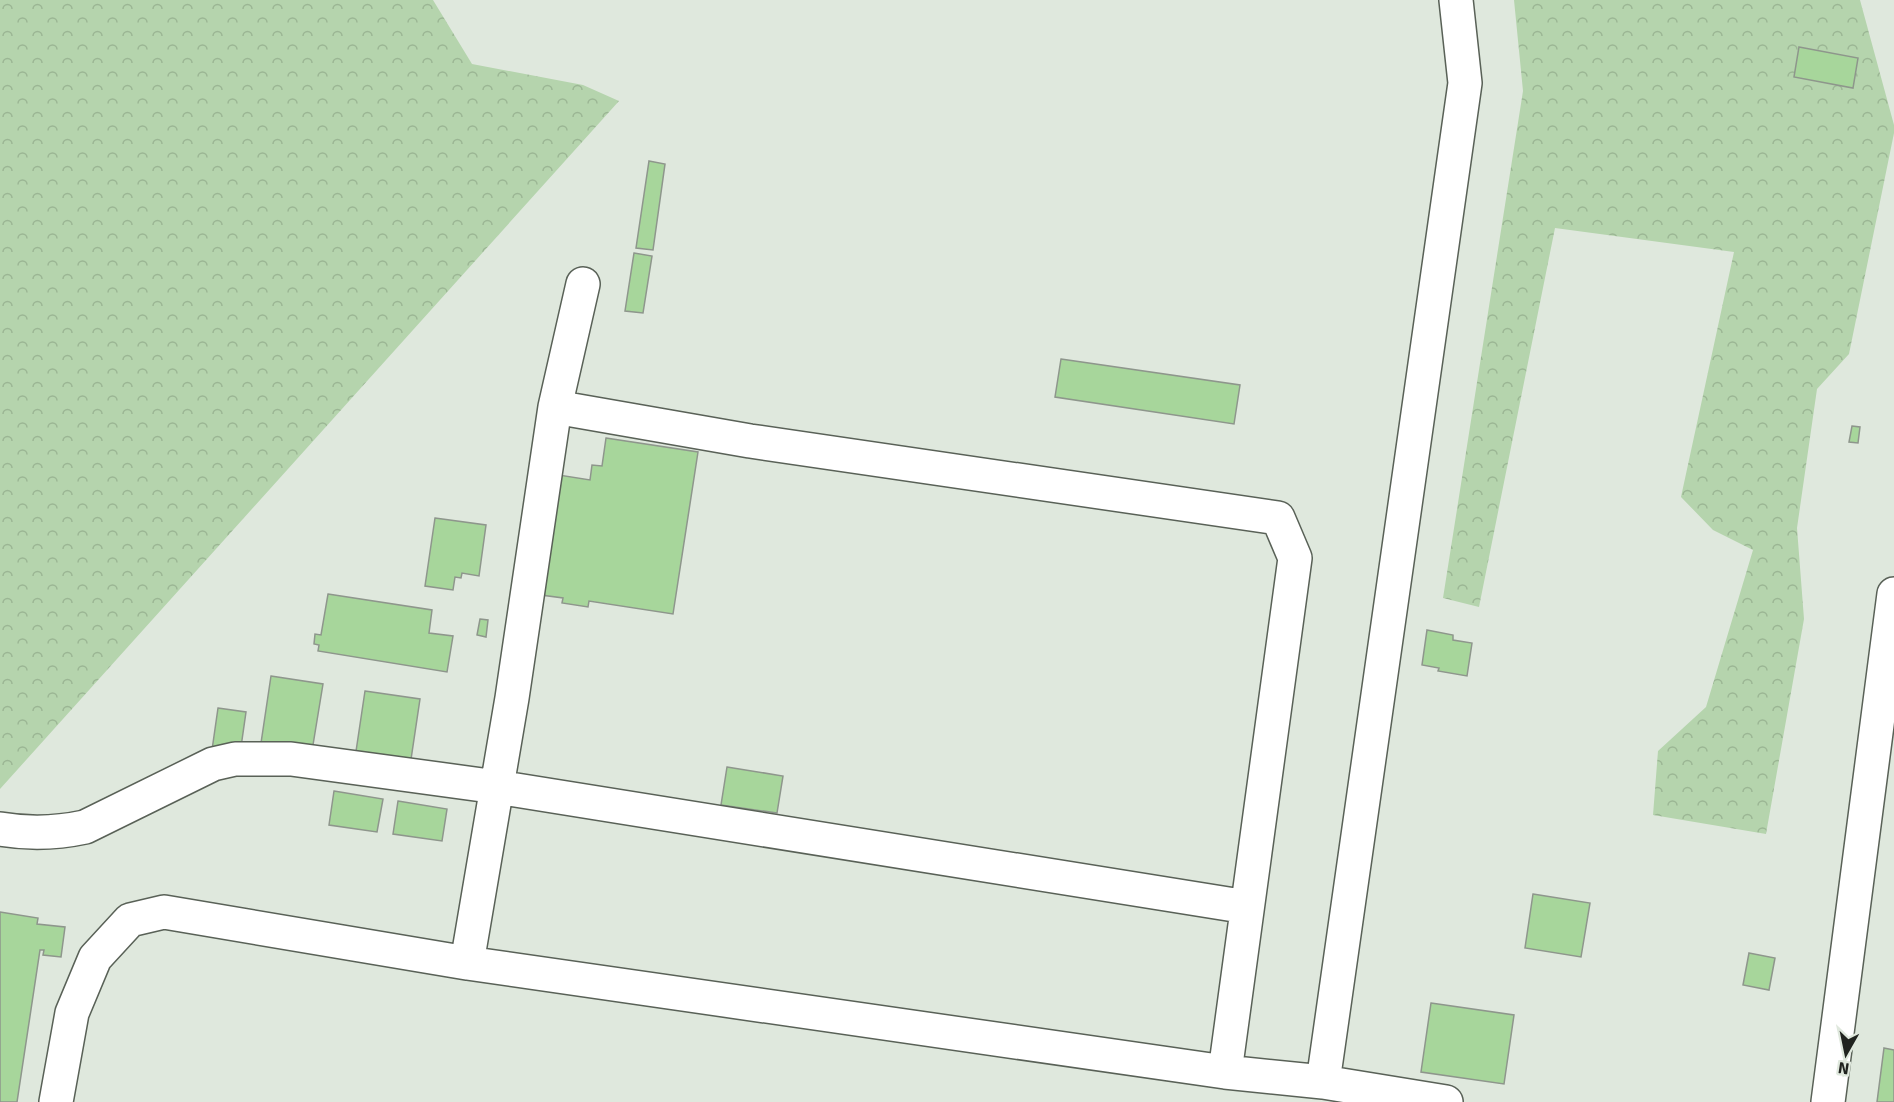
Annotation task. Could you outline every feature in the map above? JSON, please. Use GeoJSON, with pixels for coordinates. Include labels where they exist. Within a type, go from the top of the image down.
{"type":"FeatureCollection","features":[{"type":"Feature","properties":{"kind":"street"},"geometry":{"type":"LineString","coordinates":[[1323,1082],[1465,83],[1456,0]]}},
{"type":"Feature","properties":{"kind":"street"},"geometry":{"type":"LineString","coordinates":[[467,963],[497,786],[555,406],[583,284]]}},
{"type":"Feature","properties":{"kind":"street"},"geometry":{"type":"LineString","coordinates":[[555,406],[750,441],[1278,518],[1295,558],[1225,1072]]}},
{"type":"Feature","properties":{"kind":"street"},"geometry":{"type":"LineString","coordinates":[[1828,1102],[1894,594]]}},
{"type":"Feature","properties":{"kind":"street"},"geometry":{"type":"LineString","coordinates":[[0,829],[21,833],[64,831],[85,827],[213,764],[235,759],[291,759],[497,786],[1247,907]]}},
{"type":"Feature","properties":{"kind":"street"},"geometry":{"type":"LineString","coordinates":[[56,1102],[72,1013],[95,958],[130,920],[164,912],[467,963],[1225,1072],[1323,1082],[1446,1102]]}},
{"type":"Feature","properties":{"kind":"green space"},"geometry":{"type":"Polygon","coordinates":[[[0,0],[433,0],[472,64],[583,85],[619,101],[0,789],[0,0]]]}},
{"type":"Feature","properties":{"kind":"green space"},"geometry":{"type":"Polygon","coordinates":[[[1514,0],[1860,0],[1894,125],[1894,133],[1849,354],[1817,389],[1797,528],[1804,619],[1766,834],[1653,815],[1658,751],[1706,707],[1753,550],[1713,530],[1681,497],[1734,252],[1555,228],[1479,607],[1443,598],[1523,91],[1514,0]]]}},
{"type":"Feature","properties":{"kind":"building"},"geometry":{"type":"Polygon","coordinates":[[[1799,47],[1858,58],[1853,88],[1794,77],[1799,47]]]}},
{"type":"Feature","properties":{"kind":"building"},"geometry":{"type":"Polygon","coordinates":[[[649,161],[665,164],[653,250],[636,248],[649,161]]]}},
{"type":"Feature","properties":{"kind":"building"},"geometry":{"type":"Polygon","coordinates":[[[634,253],[652,256],[643,313],[625,311],[634,253]]]}},
{"type":"Feature","properties":{"kind":"building"},"geometry":{"type":"Polygon","coordinates":[[[1061,359],[1240,385],[1234,424],[1055,397],[1061,359]]]}},
{"type":"Feature","properties":{"kind":"building"},"geometry":{"type":"Polygon","coordinates":[[[1852,426],[1860,427],[1858,443],[1849,442],[1852,426]]]}},
{"type":"Feature","properties":{"kind":"building"},"geometry":{"type":"Polygon","coordinates":[[[606,438],[698,452],[673,614],[589,601],[588,607],[562,603],[563,598],[541,595],[559,475],[590,480],[592,465],[602,466],[606,438]]]}},
{"type":"Feature","properties":{"kind":"building"},"geometry":{"type":"Polygon","coordinates":[[[435,518],[486,525],[479,576],[462,573],[461,578],[455,577],[453,590],[425,586],[435,518]]]}},
{"type":"Feature","properties":{"kind":"building"},"geometry":{"type":"Polygon","coordinates":[[[328,594],[432,610],[429,633],[453,636],[447,672],[318,651],[319,645],[314,644],[315,634],[321,635],[328,594]]]}},
{"type":"Feature","properties":{"kind":"building"},"geometry":{"type":"Polygon","coordinates":[[[480,619],[488,620],[486,637],[477,635],[480,619]]]}},
{"type":"Feature","properties":{"kind":"building"},"geometry":{"type":"Polygon","coordinates":[[[1427,630],[1453,635],[1453,640],[1472,643],[1467,676],[1438,671],[1439,668],[1422,665],[1427,630]]]}},
{"type":"Feature","properties":{"kind":"building"},"geometry":{"type":"Polygon","coordinates":[[[271,676],[323,684],[312,751],[261,743],[271,676]]]}},
{"type":"Feature","properties":{"kind":"building"},"geometry":{"type":"Polygon","coordinates":[[[365,691],[420,699],[410,766],[355,758],[365,691]]]}},
{"type":"Feature","properties":{"kind":"building"},"geometry":{"type":"Polygon","coordinates":[[[218,708],[246,712],[240,754],[212,750],[218,708]]]}},
{"type":"Feature","properties":{"kind":"building"},"geometry":{"type":"Polygon","coordinates":[[[727,767],[783,776],[777,813],[721,805],[727,767]]]}},
{"type":"Feature","properties":{"kind":"building"},"geometry":{"type":"Polygon","coordinates":[[[334,791],[383,799],[377,832],[329,825],[334,791]]]}},
{"type":"Feature","properties":{"kind":"building"},"geometry":{"type":"Polygon","coordinates":[[[398,801],[447,809],[442,841],[393,834],[398,801]]]}},
{"type":"Feature","properties":{"kind":"building"},"geometry":{"type":"Polygon","coordinates":[[[1533,894],[1590,903],[1581,957],[1525,948],[1533,894]]]}},
{"type":"Feature","properties":{"kind":"building"},"geometry":{"type":"Polygon","coordinates":[[[0,912],[38,918],[37,924],[65,927],[61,957],[43,955],[44,950],[40,950],[17,1102],[0,1102],[0,912]]]}},
{"type":"Feature","properties":{"kind":"building"},"geometry":{"type":"Polygon","coordinates":[[[1749,953],[1775,958],[1769,990],[1743,985],[1749,953]]]}},
{"type":"Feature","properties":{"kind":"building"},"geometry":{"type":"Polygon","coordinates":[[[1431,1003],[1514,1015],[1504,1084],[1421,1072],[1431,1003]]]}},
{"type":"Feature","properties":{"kind":"building"},"geometry":{"type":"Polygon","coordinates":[[[1884,1048],[1894,1050],[1894,1102],[1877,1102],[1884,1048]]]}}]}
